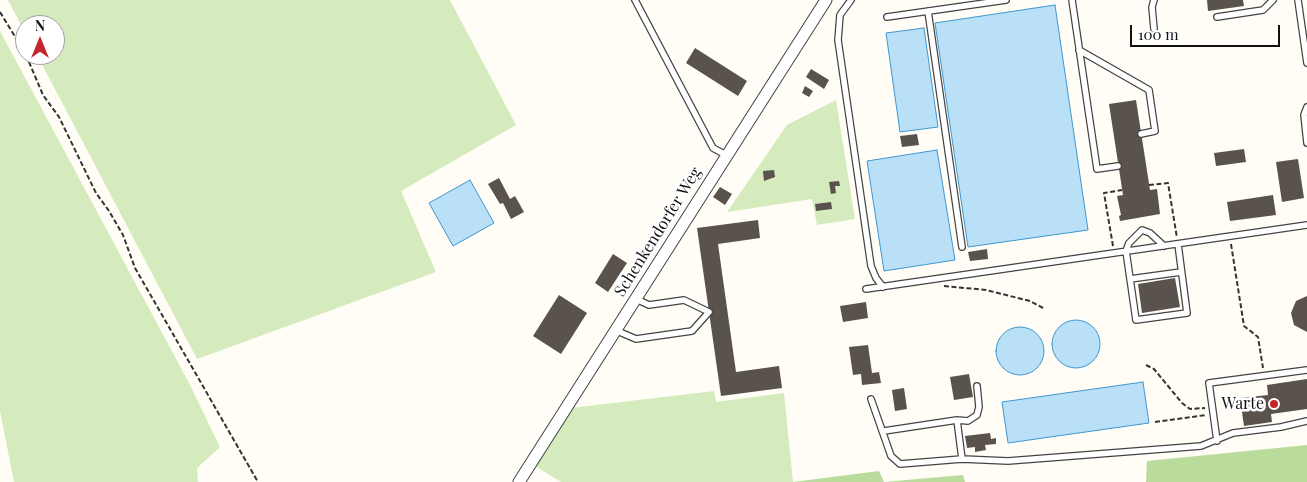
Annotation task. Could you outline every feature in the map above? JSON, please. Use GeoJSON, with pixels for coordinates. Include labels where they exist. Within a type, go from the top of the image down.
{"type":"FeatureCollection","features":[{"type":"Feature","properties":{"kind":"street","name":"Schenkendorfer Weg"},"geometry":{"type":"LineString","coordinates":[[519,482],[826,0]]}},
{"type":"Feature","properties":{"kind":"lane"},"geometry":{"type":"LineString","coordinates":[[635,0],[713,148],[726,155]]}},
{"type":"Feature","properties":{"kind":"lane"},"geometry":{"type":"LineString","coordinates":[[851,0],[840,15],[838,40],[871,266],[876,278],[883,287]]}},
{"type":"Feature","properties":{"kind":"lane"},"geometry":{"type":"LineString","coordinates":[[886,16],[1006,0]]}},
{"type":"Feature","properties":{"kind":"lane"},"geometry":{"type":"LineString","coordinates":[[1072,0],[1097,170],[1118,166]]}},
{"type":"Feature","properties":{"kind":"lane"},"geometry":{"type":"LineString","coordinates":[[1154,0],[1152,7],[1154,29]]}},
{"type":"Feature","properties":{"kind":"lane"},"geometry":{"type":"LineString","coordinates":[[1217,17],[1263,10],[1273,0]]}},
{"type":"Feature","properties":{"kind":"lane"},"geometry":{"type":"LineString","coordinates":[[1298,0],[1307,63]]}},
{"type":"Feature","properties":{"kind":"lane"},"geometry":{"type":"LineString","coordinates":[[928,11],[962,247]]}},
{"type":"Feature","properties":{"kind":"lane"},"geometry":{"type":"LineString","coordinates":[[1079,50],[1149,90],[1155,131],[1141,134]]}},
{"type":"Feature","properties":{"kind":"lane"},"geometry":{"type":"LineString","coordinates":[[1307,107],[1304,115],[1307,142]]}},
{"type":"Feature","properties":{"kind":"lane"},"geometry":{"type":"LineString","coordinates":[[866,289],[1307,225]]}},
{"type":"Feature","properties":{"kind":"lane"},"geometry":{"type":"LineString","coordinates":[[1164,246],[1150,233],[1142,230],[1134,235],[1126,251],[1136,320],[1187,313],[1178,244]]}},
{"type":"Feature","properties":{"kind":"lane"},"geometry":{"type":"LineString","coordinates":[[1130,279],[1181,272]]}},
{"type":"Feature","properties":{"kind":"lane"},"geometry":{"type":"LineString","coordinates":[[615,330],[636,339],[692,331],[709,312],[684,300],[649,305],[635,299]]}},
{"type":"Feature","properties":{"kind":"lane"},"geometry":{"type":"LineString","coordinates":[[1217,441],[1210,383],[1307,370]]}},
{"type":"Feature","properties":{"kind":"lane"},"geometry":{"type":"LineString","coordinates":[[884,431],[957,420],[968,421],[977,415],[980,407],[977,386]]}},
{"type":"Feature","properties":{"kind":"lane"},"geometry":{"type":"LineString","coordinates":[[871,399],[884,431],[891,456],[900,464],[962,460],[1008,461],[1201,446],[1233,433],[1281,427],[1307,421]]}},
{"type":"Feature","properties":{"kind":"lane"},"geometry":{"type":"LineString","coordinates":[[957,420],[962,460]]}},
{"type":"Feature","properties":{"kind":"path"},"geometry":{"type":"LineString","coordinates":[[0,12],[15,36]]}},
{"type":"Feature","properties":{"kind":"path"},"geometry":{"type":"LineString","coordinates":[[31,65],[43,95],[59,117],[96,193],[123,235],[135,268],[258,482]]}},
{"type":"Feature","properties":{"kind":"path"},"geometry":{"type":"LineString","coordinates":[[1149,185],[1168,182],[1178,244]]}},
{"type":"Feature","properties":{"kind":"path"},"geometry":{"type":"LineString","coordinates":[[1114,253],[1104,193],[1122,190]]}},
{"type":"Feature","properties":{"kind":"path"},"geometry":{"type":"LineString","coordinates":[[1230,236],[1244,326],[1258,337],[1264,376]]}},
{"type":"Feature","properties":{"kind":"path"},"geometry":{"type":"LineString","coordinates":[[937,286],[986,290],[1030,301],[1043,308]]}},
{"type":"Feature","properties":{"kind":"path"},"geometry":{"type":"LineString","coordinates":[[1146,366],[1154,370],[1190,410],[1213,411]]}},
{"type":"Feature","properties":{"kind":"path"},"geometry":{"type":"LineString","coordinates":[[1155,422],[1213,411]]}},
{"type":"Feature","properties":{"kind":"green space"},"geometry":{"type":"Polygon","coordinates":[[[8,0],[450,0],[516,125],[401,191],[436,272],[197,359],[42,65],[65,65],[65,15],[16,15],[8,0]]]}},
{"type":"Feature","properties":{"kind":"green space"},"geometry":{"type":"Polygon","coordinates":[[[0,31],[15,59],[15,65],[18,65],[189,383],[220,447],[197,468],[198,482],[14,482],[0,411],[0,31]]]}},
{"type":"Feature","properties":{"kind":"green space"},"geometry":{"type":"Polygon","coordinates":[[[836,100],[855,219],[817,225],[812,199],[727,212],[787,125],[836,100]]]}},
{"type":"Feature","properties":{"kind":"green space"},"geometry":{"type":"Polygon","coordinates":[[[714,391],[716,402],[784,393],[793,482],[561,482],[535,466],[571,408],[714,391]]]}},
{"type":"Feature","properties":{"kind":"green space"},"geometry":{"type":"Polygon","coordinates":[[[1307,445],[1307,482],[1146,482],[1147,461],[1307,445]]]}},
{"type":"Feature","properties":{"kind":"green space"},"geometry":{"type":"Polygon","coordinates":[[[879,471],[884,482],[793,482],[879,471]]]}},
{"type":"Feature","properties":{"kind":"green space"},"geometry":{"type":"Polygon","coordinates":[[[963,475],[965,482],[884,482],[963,475]]]}},
{"type":"Feature","properties":{"kind":"water"},"geometry":{"type":"Polygon","coordinates":[[[1055,5],[1088,230],[968,247],[935,23],[1055,5]]]}},
{"type":"Feature","properties":{"kind":"water"},"geometry":{"type":"Polygon","coordinates":[[[924,28],[938,127],[900,132],[886,33],[924,28]]]}},
{"type":"Feature","properties":{"kind":"water"},"geometry":{"type":"Polygon","coordinates":[[[937,150],[955,260],[884,271],[867,161],[937,150]]]}},
{"type":"Feature","properties":{"kind":"water"},"geometry":{"type":"Polygon","coordinates":[[[470,180],[494,223],[453,246],[429,203],[470,180]]]}},
{"type":"Feature","properties":{"kind":"water"},"geometry":{"type":"Polygon","coordinates":[[[1071,320],[1081,320],[1093,327],[1100,339],[1100,349],[1093,361],[1081,368],[1071,368],[1063,364],[1056,357],[1052,349],[1052,339],[1056,331],[1063,324],[1071,320]]]}},
{"type":"Feature","properties":{"kind":"water"},"geometry":{"type":"Polygon","coordinates":[[[1015,327],[1025,327],[1037,334],[1044,346],[1044,356],[1037,368],[1025,375],[1015,375],[1007,371],[1000,364],[996,356],[996,346],[1000,338],[1007,331],[1015,327]]]}},
{"type":"Feature","properties":{"kind":"water"},"geometry":{"type":"Polygon","coordinates":[[[1143,382],[1149,423],[1008,443],[1002,402],[1143,382]]]}},
{"type":"Feature","properties":{"kind":"building"},"geometry":{"type":"Polygon","coordinates":[[[1207,0],[1243,0],[1244,6],[1208,11],[1207,0]]]}},
{"type":"Feature","properties":{"kind":"building"},"geometry":{"type":"Polygon","coordinates":[[[695,48],[747,81],[738,96],[686,63],[695,48]]]}},
{"type":"Feature","properties":{"kind":"building"},"geometry":{"type":"Polygon","coordinates":[[[811,69],[829,80],[824,89],[806,77],[811,69]]]}},
{"type":"Feature","properties":{"kind":"building"},"geometry":{"type":"Polygon","coordinates":[[[805,86],[813,91],[809,97],[802,93],[805,86]]]}},
{"type":"Feature","properties":{"kind":"building"},"geometry":{"type":"Polygon","coordinates":[[[1136,100],[1150,190],[1157,189],[1160,214],[1120,221],[1119,216],[1121,215],[1117,196],[1123,195],[1109,104],[1136,100]]]}},
{"type":"Feature","properties":{"kind":"building"},"geometry":{"type":"Polygon","coordinates":[[[917,134],[919,145],[902,147],[900,136],[917,134]]]}},
{"type":"Feature","properties":{"kind":"building"},"geometry":{"type":"Polygon","coordinates":[[[1244,149],[1246,162],[1216,166],[1214,153],[1244,149]]]}},
{"type":"Feature","properties":{"kind":"building"},"geometry":{"type":"Polygon","coordinates":[[[1298,159],[1304,198],[1282,202],[1276,162],[1298,159]]]}},
{"type":"Feature","properties":{"kind":"building"},"geometry":{"type":"Polygon","coordinates":[[[774,170],[775,177],[764,181],[763,171],[774,170]]]}},
{"type":"Feature","properties":{"kind":"building"},"geometry":{"type":"Polygon","coordinates":[[[499,178],[510,199],[515,196],[524,212],[511,219],[503,203],[500,204],[488,184],[499,178]]]}},
{"type":"Feature","properties":{"kind":"building"},"geometry":{"type":"Polygon","coordinates":[[[839,181],[840,186],[835,186],[836,193],[831,194],[829,182],[839,181]]]}},
{"type":"Feature","properties":{"kind":"building"},"geometry":{"type":"Polygon","coordinates":[[[720,187],[732,194],[725,205],[713,197],[720,187]]]}},
{"type":"Feature","properties":{"kind":"building"},"geometry":{"type":"Polygon","coordinates":[[[1273,195],[1276,215],[1230,221],[1227,202],[1273,195]]]}},
{"type":"Feature","properties":{"kind":"building"},"geometry":{"type":"Polygon","coordinates":[[[831,202],[832,209],[816,211],[815,204],[831,202]]]}},
{"type":"Feature","properties":{"kind":"building"},"geometry":{"type":"Polygon","coordinates":[[[758,220],[760,238],[718,244],[736,372],[779,366],[782,388],[721,396],[697,228],[758,220]]]}},
{"type":"Feature","properties":{"kind":"building"},"geometry":{"type":"Polygon","coordinates":[[[987,249],[988,259],[970,261],[968,252],[987,249]]]}},
{"type":"Feature","properties":{"kind":"building"},"geometry":{"type":"Polygon","coordinates":[[[613,254],[627,263],[608,292],[595,283],[613,254]]]}},
{"type":"Feature","properties":{"kind":"building"},"geometry":{"type":"Polygon","coordinates":[[[1175,278],[1180,307],[1142,313],[1138,284],[1175,278]]]}},
{"type":"Feature","properties":{"kind":"building"},"geometry":{"type":"Polygon","coordinates":[[[559,295],[587,313],[561,354],[533,336],[559,295]]]}},
{"type":"Feature","properties":{"kind":"building"},"geometry":{"type":"Polygon","coordinates":[[[1307,296],[1307,332],[1294,325],[1291,313],[1296,301],[1307,296]]]}},
{"type":"Feature","properties":{"kind":"building"},"geometry":{"type":"Polygon","coordinates":[[[866,302],[868,318],[843,322],[840,306],[866,302]]]}},
{"type":"Feature","properties":{"kind":"building"},"geometry":{"type":"Polygon","coordinates":[[[868,345],[872,373],[879,372],[881,383],[862,385],[861,374],[853,375],[849,347],[868,345]]]}},
{"type":"Feature","properties":{"kind":"building"},"geometry":{"type":"Polygon","coordinates":[[[969,374],[973,397],[954,400],[950,377],[969,374]]]}},
{"type":"Feature","properties":{"kind":"building","name":"Warte"},"geometry":{"type":"Polygon","coordinates":[[[1307,379],[1307,409],[1271,414],[1272,422],[1244,426],[1240,398],[1268,395],[1267,385],[1307,379]]]}},
{"type":"Feature","properties":{"kind":"building"},"geometry":{"type":"Polygon","coordinates":[[[904,388],[907,409],[895,411],[892,390],[904,388]]]}},
{"type":"Feature","properties":{"kind":"building"},"geometry":{"type":"Polygon","coordinates":[[[990,433],[991,439],[996,438],[996,444],[985,445],[986,450],[975,452],[975,447],[967,448],[965,436],[990,433]]]}},
{"type":"Feature","properties":{"kind":"place","name":"Warte"},"geometry":{"type":"Point","coordinates":[1274,404]}}]}
